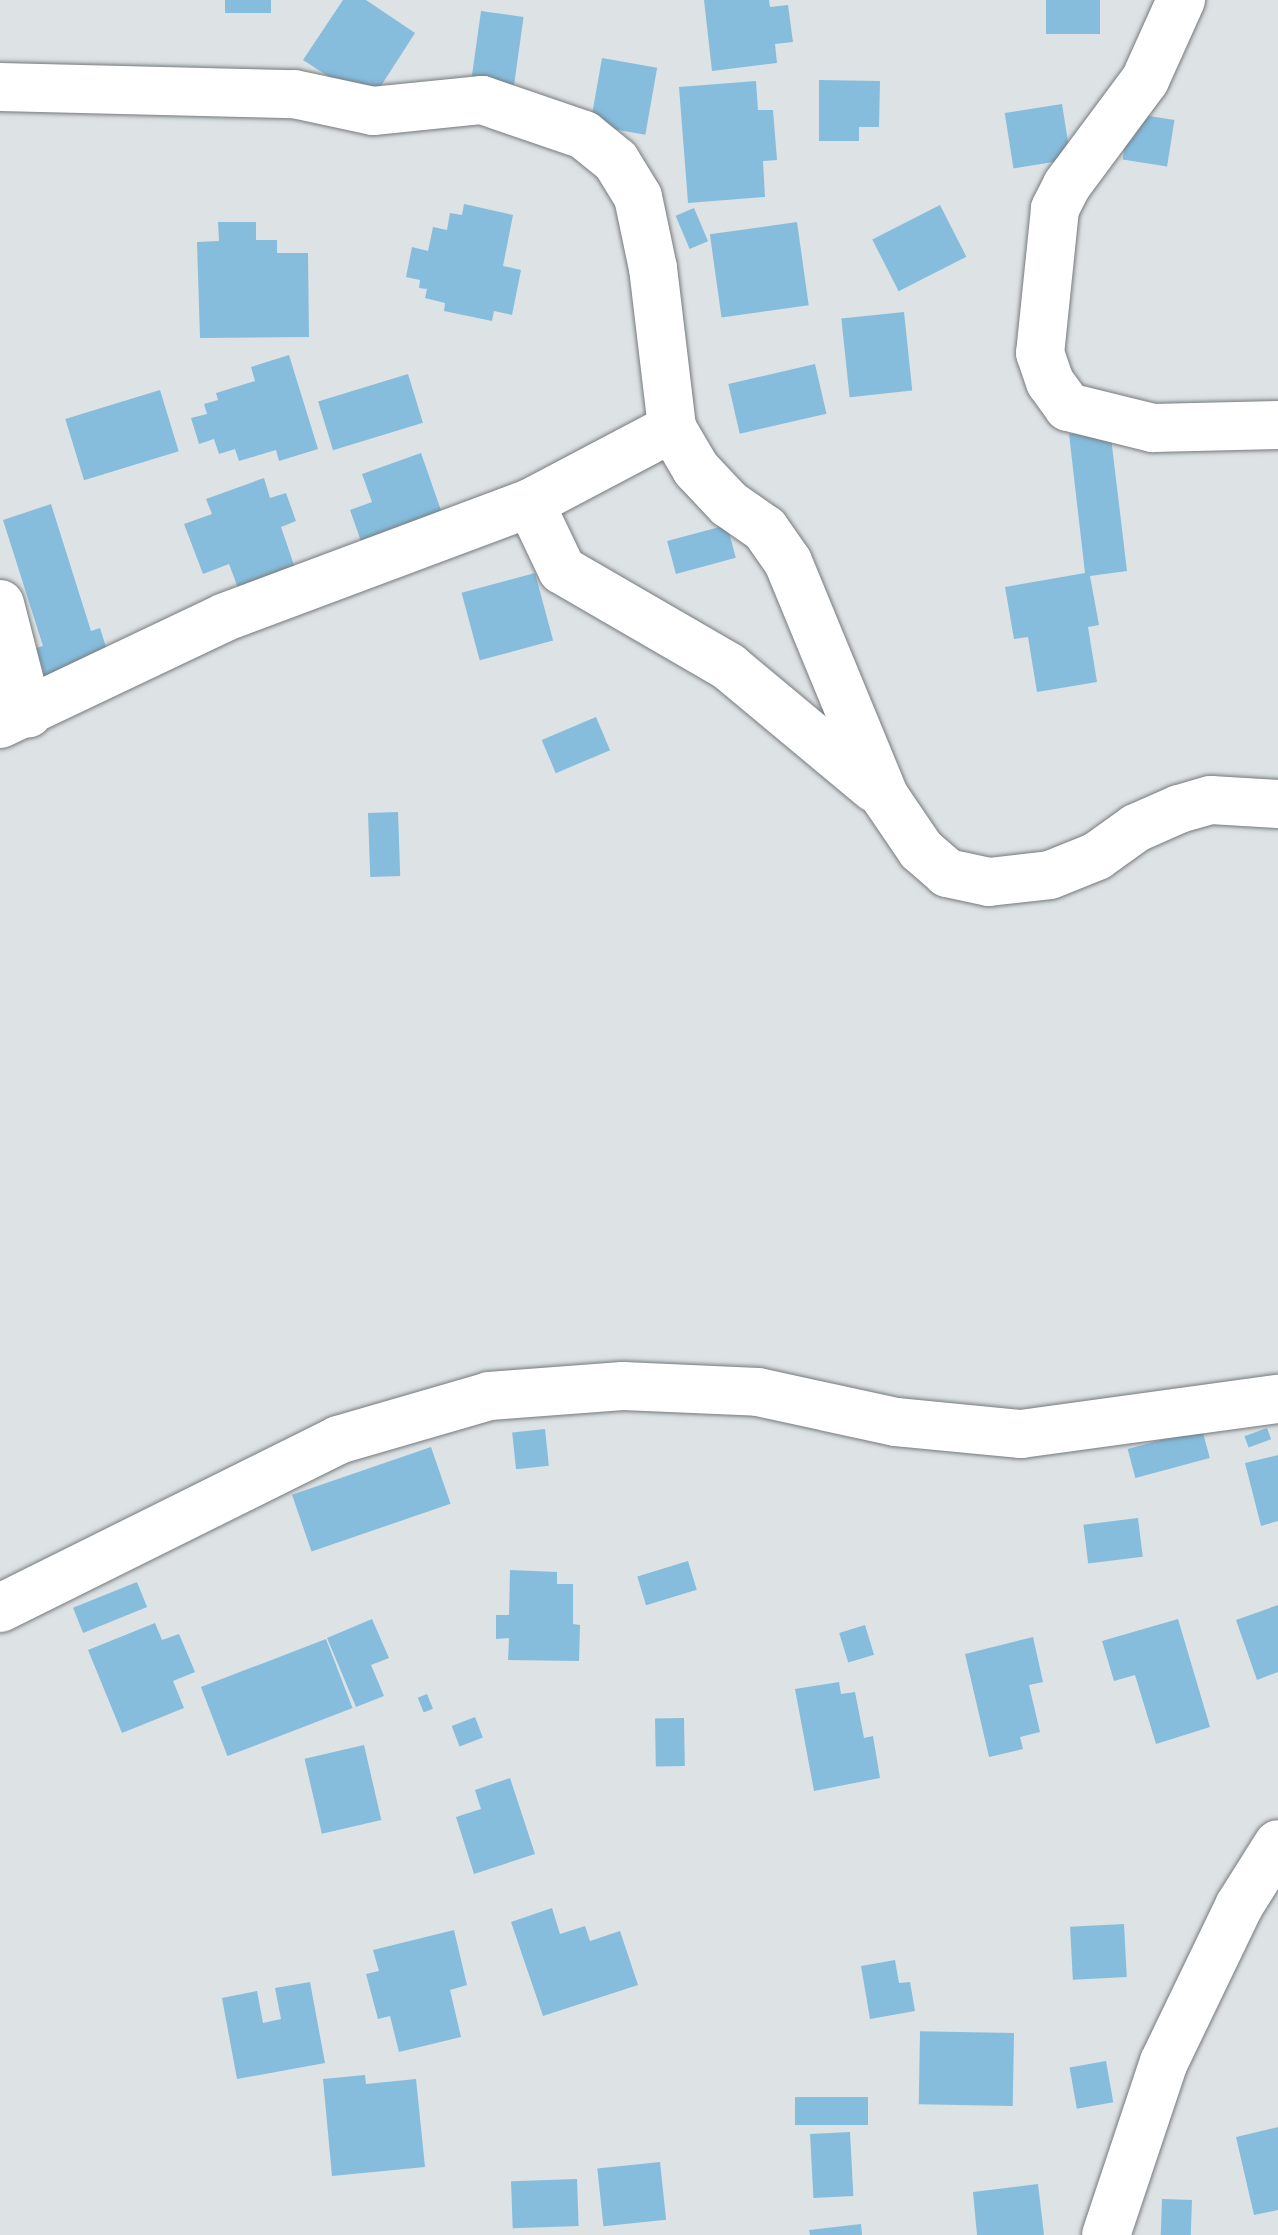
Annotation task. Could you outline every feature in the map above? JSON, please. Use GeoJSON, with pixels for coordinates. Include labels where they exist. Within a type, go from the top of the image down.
{"type":"FeatureCollection","features":[{"type":"Feature","properties":{"kind":"street"},"geometry":{"type":"LineString","coordinates":[[1181,0],[1145,80],[1067,184],[1055,209],[1040,352],[1050,382],[1068,407],[1153,428],[1278,425]]}},
{"type":"Feature","properties":{"kind":"street"},"geometry":{"type":"LineString","coordinates":[[0,88],[294,94],[373,111],[482,100],[584,136],[616,160],[638,197],[653,268],[672,428],[696,470],[729,504],[765,529],[788,562],[842,701],[885,797],[921,850],[947,873],[988,882],[1050,875],[1098,856],[1136,828],[1195,804],[1211,800],[1278,804]]}},
{"type":"Feature","properties":{"kind":"street"},"geometry":{"type":"LineString","coordinates":[[0,114],[54,90]]}},
{"type":"Feature","properties":{"kind":"street"},"geometry":{"type":"LineString","coordinates":[[0,604],[14,718],[224,617],[530,503],[672,428]]}},
{"type":"Feature","properties":{"kind":"street"},"geometry":{"type":"LineString","coordinates":[[530,503],[562,570],[728,667],[885,797]]}},
{"type":"Feature","properties":{"kind":"street"},"geometry":{"type":"LineString","coordinates":[[0,1608],[338,1440],[489,1396],[624,1386],[758,1392],[896,1422],[1020,1434],[1278,1399]]}},
{"type":"Feature","properties":{"kind":"street"},"geometry":{"type":"LineString","coordinates":[[1106,2235],[1164,2062],[1239,1906],[1278,1844]]}},
{"type":"Feature","properties":{"kind":"building"},"geometry":{"type":"Polygon","coordinates":[[[225,0],[271,0],[271,13],[225,13],[225,0]]]}},
{"type":"Feature","properties":{"kind":"building"},"geometry":{"type":"Polygon","coordinates":[[[343,0],[366,0],[415,33],[370,103],[303,60],[343,0]]]}},
{"type":"Feature","properties":{"kind":"building"},"geometry":{"type":"Polygon","coordinates":[[[704,0],[769,0],[770,7],[788,5],[793,42],[775,44],[777,63],[712,71],[704,0]]]}},
{"type":"Feature","properties":{"kind":"building"},"geometry":{"type":"Polygon","coordinates":[[[1046,0],[1100,0],[1100,34],[1046,34],[1046,0]]]}},
{"type":"Feature","properties":{"kind":"building"},"geometry":{"type":"Polygon","coordinates":[[[481,11],[524,17],[513,92],[470,86],[481,11]]]}},
{"type":"Feature","properties":{"kind":"building"},"geometry":{"type":"Polygon","coordinates":[[[602,58],[657,68],[645,135],[590,125],[602,58]]]}},
{"type":"Feature","properties":{"kind":"building"},"geometry":{"type":"Polygon","coordinates":[[[819,80],[880,81],[879,127],[859,127],[859,141],[819,141],[819,80]]]}},
{"type":"Feature","properties":{"kind":"building"},"geometry":{"type":"Polygon","coordinates":[[[756,81],[758,110],[773,110],[777,160],[763,161],[765,197],[688,203],[679,87],[756,81]]]}},
{"type":"Feature","properties":{"kind":"building"},"geometry":{"type":"Polygon","coordinates":[[[1062,104],[1071,159],[1013,168],[1005,113],[1062,104]]]}},
{"type":"Feature","properties":{"kind":"building"},"geometry":{"type":"Polygon","coordinates":[[[1130,113],[1174,120],[1167,166],[1123,159],[1130,113]]]}},
{"type":"Feature","properties":{"kind":"building"},"geometry":{"type":"Polygon","coordinates":[[[464,204],[513,215],[503,266],[521,270],[512,315],[494,311],[492,321],[444,311],[445,303],[425,298],[427,289],[419,288],[420,280],[406,277],[412,247],[428,251],[433,227],[447,230],[450,213],[462,215],[464,204]]]}},
{"type":"Feature","properties":{"kind":"building"},"geometry":{"type":"Polygon","coordinates":[[[940,205],[966,257],[899,291],[872,240],[940,205]]]}},
{"type":"Feature","properties":{"kind":"building"},"geometry":{"type":"Polygon","coordinates":[[[694,208],[708,241],[690,249],[676,216],[694,208]]]}},
{"type":"Feature","properties":{"kind":"building"},"geometry":{"type":"Polygon","coordinates":[[[218,222],[256,222],[256,240],[277,240],[277,253],[308,253],[309,337],[200,338],[197,242],[219,241],[218,222]]]}},
{"type":"Feature","properties":{"kind":"building"},"geometry":{"type":"Polygon","coordinates":[[[797,222],[809,305],[722,317],[710,234],[797,222]]]}},
{"type":"Feature","properties":{"kind":"building"},"geometry":{"type":"Polygon","coordinates":[[[904,312],[912,391],[850,397],[841,319],[904,312]]]}},
{"type":"Feature","properties":{"kind":"building"},"geometry":{"type":"Polygon","coordinates":[[[289,355],[318,449],[279,461],[276,450],[239,461],[235,449],[219,454],[214,439],[199,444],[191,418],[207,414],[204,404],[218,400],[216,393],[255,381],[251,367],[289,355]]]}},
{"type":"Feature","properties":{"kind":"building"},"geometry":{"type":"Polygon","coordinates":[[[815,364],[826,414],[740,434],[728,384],[815,364]]]}},
{"type":"Feature","properties":{"kind":"building"},"geometry":{"type":"Polygon","coordinates":[[[408,374],[423,423],[333,450],[318,401],[408,374]]]}},
{"type":"Feature","properties":{"kind":"building"},"geometry":{"type":"Polygon","coordinates":[[[160,390],[179,451],[84,480],[65,419],[160,390]]]}},
{"type":"Feature","properties":{"kind":"building"},"geometry":{"type":"Polygon","coordinates":[[[1110,429],[1127,571],[1090,576],[1099,625],[1088,627],[1097,682],[1037,692],[1028,637],[1014,639],[1005,587],[1085,573],[1069,434],[1110,429]]]}},
{"type":"Feature","properties":{"kind":"building"},"geometry":{"type":"Polygon","coordinates":[[[421,453],[444,519],[363,547],[350,510],[372,502],[362,474],[421,453]]]}},
{"type":"Feature","properties":{"kind":"building"},"geometry":{"type":"Polygon","coordinates":[[[264,478],[270,498],[286,493],[296,521],[281,527],[295,568],[238,588],[229,564],[203,574],[184,524],[212,514],[206,499],[264,478]]]}},
{"type":"Feature","properties":{"kind":"building"},"geometry":{"type":"Polygon","coordinates":[[[51,504],[91,631],[100,628],[111,663],[47,683],[36,648],[43,646],[3,520],[51,504]]]}},
{"type":"Feature","properties":{"kind":"building"},"geometry":{"type":"Polygon","coordinates":[[[727,525],[736,558],[676,574],[667,541],[727,525]]]}},
{"type":"Feature","properties":{"kind":"building"},"geometry":{"type":"Polygon","coordinates":[[[535,573],[553,641],[480,660],[462,593],[535,573]]]}},
{"type":"Feature","properties":{"kind":"building"},"geometry":{"type":"Polygon","coordinates":[[[596,717],[610,750],[556,773],[542,740],[596,717]]]}},
{"type":"Feature","properties":{"kind":"building"},"geometry":{"type":"Polygon","coordinates":[[[398,812],[400,876],[370,877],[368,813],[398,812]]]}},
{"type":"Feature","properties":{"kind":"building"},"geometry":{"type":"Polygon","coordinates":[[[1267,1428],[1271,1439],[1249,1447],[1244,1436],[1267,1428]]]}},
{"type":"Feature","properties":{"kind":"building"},"geometry":{"type":"Polygon","coordinates":[[[545,1429],[549,1466],[516,1469],[512,1432],[545,1429]]]}},
{"type":"Feature","properties":{"kind":"building"},"geometry":{"type":"Polygon","coordinates":[[[1202,1429],[1210,1458],[1135,1478],[1128,1449],[1202,1429]]]}},
{"type":"Feature","properties":{"kind":"building"},"geometry":{"type":"Polygon","coordinates":[[[431,1447],[451,1504],[312,1552],[292,1495],[431,1447]]]}},
{"type":"Feature","properties":{"kind":"building"},"geometry":{"type":"Polygon","coordinates":[[[1278,1455],[1278,1521],[1261,1526],[1245,1463],[1278,1455]]]}},
{"type":"Feature","properties":{"kind":"building"},"geometry":{"type":"Polygon","coordinates":[[[1138,1518],[1143,1557],[1088,1563],[1083,1525],[1138,1518]]]}},
{"type":"Feature","properties":{"kind":"building"},"geometry":{"type":"Polygon","coordinates":[[[688,1561],[697,1590],[646,1605],[637,1576],[688,1561]]]}},
{"type":"Feature","properties":{"kind":"building"},"geometry":{"type":"Polygon","coordinates":[[[510,1570],[557,1572],[557,1584],[573,1584],[573,1624],[580,1625],[579,1661],[508,1660],[509,1638],[496,1639],[496,1615],[509,1615],[510,1570]]]}},
{"type":"Feature","properties":{"kind":"building"},"geometry":{"type":"Polygon","coordinates":[[[137,1582],[147,1607],[83,1633],[73,1608],[137,1582]]]}},
{"type":"Feature","properties":{"kind":"building"},"geometry":{"type":"Polygon","coordinates":[[[1278,1605],[1278,1672],[1257,1680],[1236,1620],[1278,1605]]]}},
{"type":"Feature","properties":{"kind":"building"},"geometry":{"type":"Polygon","coordinates":[[[372,1619],[389,1658],[371,1665],[384,1696],[356,1707],[327,1638],[372,1619]]]}},
{"type":"Feature","properties":{"kind":"building"},"geometry":{"type":"Polygon","coordinates":[[[1178,1619],[1210,1727],[1156,1744],[1135,1675],[1114,1681],[1102,1641],[1178,1619]]]}},
{"type":"Feature","properties":{"kind":"building"},"geometry":{"type":"Polygon","coordinates":[[[155,1623],[162,1640],[179,1634],[195,1672],[173,1681],[184,1708],[122,1733],[88,1650],[155,1623]]]}},
{"type":"Feature","properties":{"kind":"building"},"geometry":{"type":"Polygon","coordinates":[[[865,1625],[874,1655],[848,1663],[839,1633],[865,1625]]]}},
{"type":"Feature","properties":{"kind":"building"},"geometry":{"type":"Polygon","coordinates":[[[1033,1637],[1043,1682],[1029,1685],[1040,1732],[1020,1737],[1023,1749],[989,1757],[965,1654],[1033,1637]]]}},
{"type":"Feature","properties":{"kind":"building"},"geometry":{"type":"Polygon","coordinates":[[[326,1639],[353,1708],[227,1756],[201,1687],[326,1639]]]}},
{"type":"Feature","properties":{"kind":"building"},"geometry":{"type":"Polygon","coordinates":[[[839,1682],[841,1694],[855,1692],[864,1738],[873,1736],[880,1778],[814,1791],[795,1689],[839,1682]]]}},
{"type":"Feature","properties":{"kind":"building"},"geometry":{"type":"Polygon","coordinates":[[[427,1694],[433,1709],[424,1713],[418,1698],[427,1694]]]}},
{"type":"Feature","properties":{"kind":"building"},"geometry":{"type":"Polygon","coordinates":[[[475,1717],[483,1738],[460,1746],[452,1726],[475,1717]]]}},
{"type":"Feature","properties":{"kind":"building"},"geometry":{"type":"Polygon","coordinates":[[[684,1718],[685,1766],[656,1766],[655,1719],[684,1718]]]}},
{"type":"Feature","properties":{"kind":"building"},"geometry":{"type":"Polygon","coordinates":[[[364,1745],[381,1820],[322,1834],[305,1759],[364,1745]]]}},
{"type":"Feature","properties":{"kind":"building"},"geometry":{"type":"Polygon","coordinates":[[[510,1778],[535,1854],[474,1874],[456,1817],[481,1809],[475,1790],[510,1778]]]}},
{"type":"Feature","properties":{"kind":"building"},"geometry":{"type":"Polygon","coordinates":[[[552,1908],[560,1934],[585,1926],[590,1941],[620,1931],[638,1985],[543,2016],[511,1922],[552,1908]]]}},
{"type":"Feature","properties":{"kind":"building"},"geometry":{"type":"Polygon","coordinates":[[[1124,1924],[1127,1977],[1073,1980],[1070,1927],[1124,1924]]]}},
{"type":"Feature","properties":{"kind":"building"},"geometry":{"type":"Polygon","coordinates":[[[454,1930],[467,1985],[450,1990],[461,2037],[399,2052],[390,2016],[378,2019],[366,1974],[379,1971],[373,1950],[454,1930]]]}},
{"type":"Feature","properties":{"kind":"building"},"geometry":{"type":"Polygon","coordinates":[[[895,1960],[899,1983],[910,1982],[915,2011],[870,2019],[861,1966],[895,1960]]]}},
{"type":"Feature","properties":{"kind":"building"},"geometry":{"type":"Polygon","coordinates":[[[310,1982],[325,2063],[237,2079],[222,1998],[257,1991],[263,2023],[281,2019],[275,1988],[310,1982]]]}},
{"type":"Feature","properties":{"kind":"building"},"geometry":{"type":"Polygon","coordinates":[[[920,2031],[1014,2033],[1013,2106],[919,2104],[920,2031]]]}},
{"type":"Feature","properties":{"kind":"building"},"geometry":{"type":"Polygon","coordinates":[[[1106,2061],[1113,2102],[1077,2109],[1070,2067],[1106,2061]]]}},
{"type":"Feature","properties":{"kind":"building"},"geometry":{"type":"Polygon","coordinates":[[[365,2075],[366,2084],[416,2079],[425,2167],[332,2176],[323,2079],[365,2075]]]}},
{"type":"Feature","properties":{"kind":"building"},"geometry":{"type":"Polygon","coordinates":[[[795,2097],[868,2097],[868,2125],[795,2125],[795,2097]]]}},
{"type":"Feature","properties":{"kind":"building"},"geometry":{"type":"Polygon","coordinates":[[[1278,2127],[1278,2210],[1254,2215],[1236,2137],[1278,2127]]]}},
{"type":"Feature","properties":{"kind":"building"},"geometry":{"type":"Polygon","coordinates":[[[850,2132],[853,2196],[813,2198],[810,2134],[850,2132]]]}},
{"type":"Feature","properties":{"kind":"building"},"geometry":{"type":"Polygon","coordinates":[[[660,2162],[666,2220],[603,2226],[597,2169],[660,2162]]]}},
{"type":"Feature","properties":{"kind":"building"},"geometry":{"type":"Polygon","coordinates":[[[577,2179],[579,2226],[513,2228],[511,2181],[577,2179]]]}},
{"type":"Feature","properties":{"kind":"building"},"geometry":{"type":"Polygon","coordinates":[[[1038,2184],[1044,2235],[977,2235],[973,2192],[1038,2184]]]}},
{"type":"Feature","properties":{"kind":"building"},"geometry":{"type":"Polygon","coordinates":[[[1162,2199],[1192,2200],[1191,2235],[1161,2235],[1162,2199]]]}},
{"type":"Feature","properties":{"kind":"building"},"geometry":{"type":"Polygon","coordinates":[[[861,2224],[862,2235],[810,2235],[809,2230],[861,2224]]]}}]}
